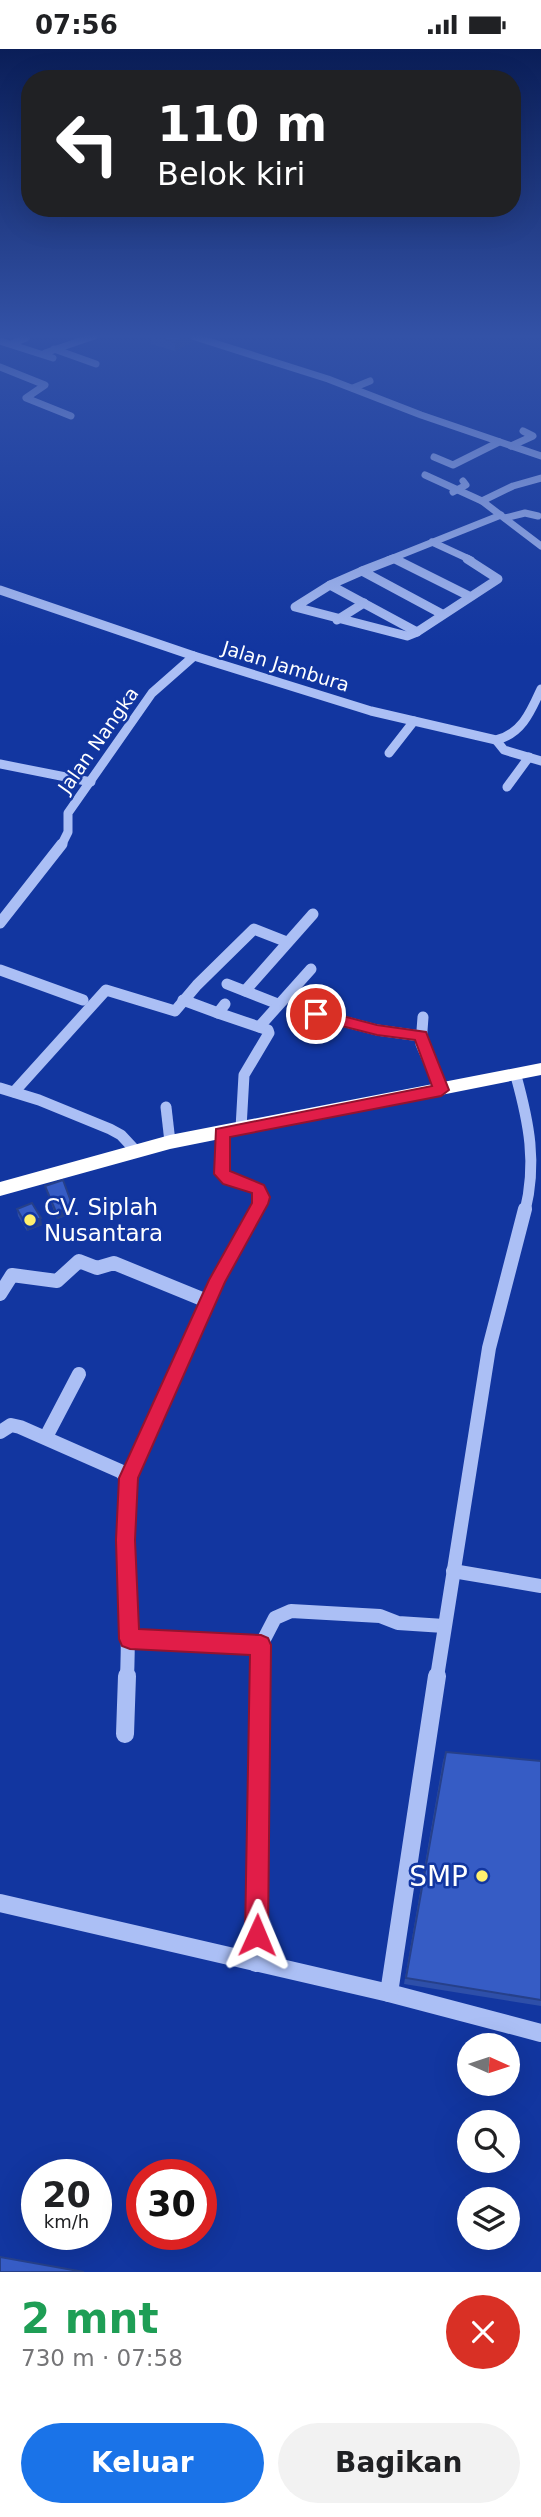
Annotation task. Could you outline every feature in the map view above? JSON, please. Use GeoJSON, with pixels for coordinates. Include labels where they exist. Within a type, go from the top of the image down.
{"type":"FeatureCollection","features":[{"type":"Feature","properties":{"kind":"highway"},"geometry":{"type":"LineString","coordinates":[[0,1189],[170,1142],[541,1069]]}},
{"type":"Feature","properties":{"kind":"street"},"geometry":{"type":"LineString","coordinates":[[493,440],[539,454]]}},
{"type":"Feature","properties":{"kind":"street"},"geometry":{"type":"LineString","coordinates":[[511,446],[525,440]]}},
{"type":"Feature","properties":{"kind":"street"},"geometry":{"type":"LineString","coordinates":[[434,457],[453,465],[499,442]]}},
{"type":"Feature","properties":{"kind":"street"},"geometry":{"type":"LineString","coordinates":[[425,475],[482,501],[541,546]]}},
{"type":"Feature","properties":{"kind":"street"},"geometry":{"type":"LineString","coordinates":[[482,501],[513,485],[541,478]]}},
{"type":"Feature","properties":{"kind":"street"},"geometry":{"type":"LineString","coordinates":[[442,492],[458,490],[467,484],[463,481]]}},
{"type":"Feature","properties":{"kind":"street"},"geometry":{"type":"LineString","coordinates":[[445,543],[457,533],[506,518],[525,513],[538,516]]}},
{"type":"Feature","properties":{"kind":"street"},"geometry":{"type":"LineString","coordinates":[[432,542],[445,543],[498,579],[417,632],[407,636],[295,607],[331,585],[362,571],[432,542]]}},
{"type":"Feature","properties":{"kind":"street"},"geometry":{"type":"LineString","coordinates":[[394,558],[469,596]]}},
{"type":"Feature","properties":{"kind":"street"},"geometry":{"type":"LineString","coordinates":[[362,571],[442,614]]}},
{"type":"Feature","properties":{"kind":"street"},"geometry":{"type":"LineString","coordinates":[[331,585],[417,632]]}},
{"type":"Feature","properties":{"kind":"street","name":"Jalan Jambura"},"geometry":{"type":"LineString","coordinates":[[0,590],[194,656],[380,714],[496,740]]}},
{"type":"Feature","properties":{"kind":"street"},"geometry":{"type":"LineString","coordinates":[[337,620],[364,603]]}},
{"type":"Feature","properties":{"kind":"street","name":"Jalan Nangka"},"geometry":{"type":"LineString","coordinates":[[0,923],[66,837],[68,813],[152,693],[194,656]]}},
{"type":"Feature","properties":{"kind":"street"},"geometry":{"type":"LineString","coordinates":[[541,689],[527,717],[513,734],[496,740],[505,750],[541,761]]}},
{"type":"Feature","properties":{"kind":"street"},"geometry":{"type":"LineString","coordinates":[[527,717],[541,721]]}},
{"type":"Feature","properties":{"kind":"street"},"geometry":{"type":"LineString","coordinates":[[389,753],[414,721]]}},
{"type":"Feature","properties":{"kind":"street"},"geometry":{"type":"LineString","coordinates":[[507,786],[529,757]]}},
{"type":"Feature","properties":{"kind":"street"},"geometry":{"type":"LineString","coordinates":[[0,764],[91,782]]}},
{"type":"Feature","properties":{"kind":"street"},"geometry":{"type":"LineString","coordinates":[[245,991],[313,914]]}},
{"type":"Feature","properties":{"kind":"street"},"geometry":{"type":"LineString","coordinates":[[15,1091],[106,990],[171,1011],[254,929],[288,942]]}},
{"type":"Feature","properties":{"kind":"street"},"geometry":{"type":"LineString","coordinates":[[259,1027],[311,969]]}},
{"type":"Feature","properties":{"kind":"street"},"geometry":{"type":"LineString","coordinates":[[0,970],[83,1000]]}},
{"type":"Feature","properties":{"kind":"street"},"geometry":{"type":"LineString","coordinates":[[227,984],[278,1004]]}},
{"type":"Feature","properties":{"kind":"street"},"geometry":{"type":"LineString","coordinates":[[331,998],[327,1006],[341,1011],[336,1019]]}},
{"type":"Feature","properties":{"kind":"street"},"geometry":{"type":"LineString","coordinates":[[183,1000],[221,1009],[269,1033],[244,1075],[241,1128]]}},
{"type":"Feature","properties":{"kind":"street"},"geometry":{"type":"LineString","coordinates":[[316,1014],[377,1030],[420,1036]]}},
{"type":"Feature","properties":{"kind":"street"},"geometry":{"type":"LineString","coordinates":[[424,1017],[420,1036],[441,1090]]}},
{"type":"Feature","properties":{"kind":"street"},"geometry":{"type":"LineString","coordinates":[[389,1993],[489,1348],[536,1191],[529,1123],[516,1076]]}},
{"type":"Feature","properties":{"kind":"street"},"geometry":{"type":"LineString","coordinates":[[0,1088],[15,1091],[110,1129],[121,1135],[135,1150]]}},
{"type":"Feature","properties":{"kind":"street"},"geometry":{"type":"LineString","coordinates":[[166,1107],[170,1142]]}},
{"type":"Feature","properties":{"kind":"street"},"geometry":{"type":"LineString","coordinates":[[125,1734],[130,1639],[125,1540],[128,1478],[207,1301],[256,1212],[261,1197],[258,1189],[223,1176],[222,1133]]}},
{"type":"Feature","properties":{"kind":"street"},"geometry":{"type":"LineString","coordinates":[[0,1294],[12,1275],[57,1281],[79,1261],[97,1268],[114,1263],[207,1301]]}},
{"type":"Feature","properties":{"kind":"street"},"geometry":{"type":"LineString","coordinates":[[46,1437],[79,1374]]}},
{"type":"Feature","properties":{"kind":"street"},"geometry":{"type":"LineString","coordinates":[[0,1432],[14,1425],[120,1471],[128,1478]]}},
{"type":"Feature","properties":{"kind":"street"},"geometry":{"type":"LineString","coordinates":[[453,1571],[541,1586]]}},
{"type":"Feature","properties":{"kind":"street"},"geometry":{"type":"LineString","coordinates":[[256,1963],[261,1645],[275,1618],[291,1611],[351,1612],[380,1616],[398,1623],[444,1626]]}},
{"type":"Feature","properties":{"kind":"street"},"geometry":{"type":"LineString","coordinates":[[130,1639],[261,1645]]}},
{"type":"Feature","properties":{"kind":"street"},"geometry":{"type":"LineString","coordinates":[[0,1903],[389,1993],[541,2033]]}},
{"type":"Feature","properties":{"kind":"building"},"geometry":{"type":"Polygon","coordinates":[[[63,1180],[73,1207],[56,1212],[45,1186],[63,1180]]]}},
{"type":"Feature","properties":{"kind":"building"},"geometry":{"type":"Polygon","coordinates":[[[32,1203],[41,1218],[26,1225],[17,1209],[32,1203]]]}},
{"type":"Feature","properties":{"kind":"building","name":"SMP"},"geometry":{"type":"Polygon","coordinates":[[[446,1752],[541,1761],[541,2000],[406,1978],[446,1752]]]}},
{"type":"Feature","properties":{"kind":"building"},"geometry":{"type":"Polygon","coordinates":[[[0,2257],[84,2272],[0,2272],[0,2257]]]}},
{"type":"Feature","properties":{"kind":"place","name":"CV. Siplah Nusantara"},"geometry":{"type":"Point","coordinates":[30,1220]}},
{"type":"Feature","properties":{"kind":"place","name":"SMP"},"geometry":{"type":"Point","coordinates":[482,1876]}},
{"type":"Feature","properties":{"kind":"route"},"geometry":{"type":"LineString","coordinates":[[257,1935],[261,1645],[130,1639],[125,1540],[128,1478],[217,1280],[260,1204],[258,1189],[223,1176],[222,1133],[441,1090],[420,1036],[377,1030],[316,1014]]}}]}
